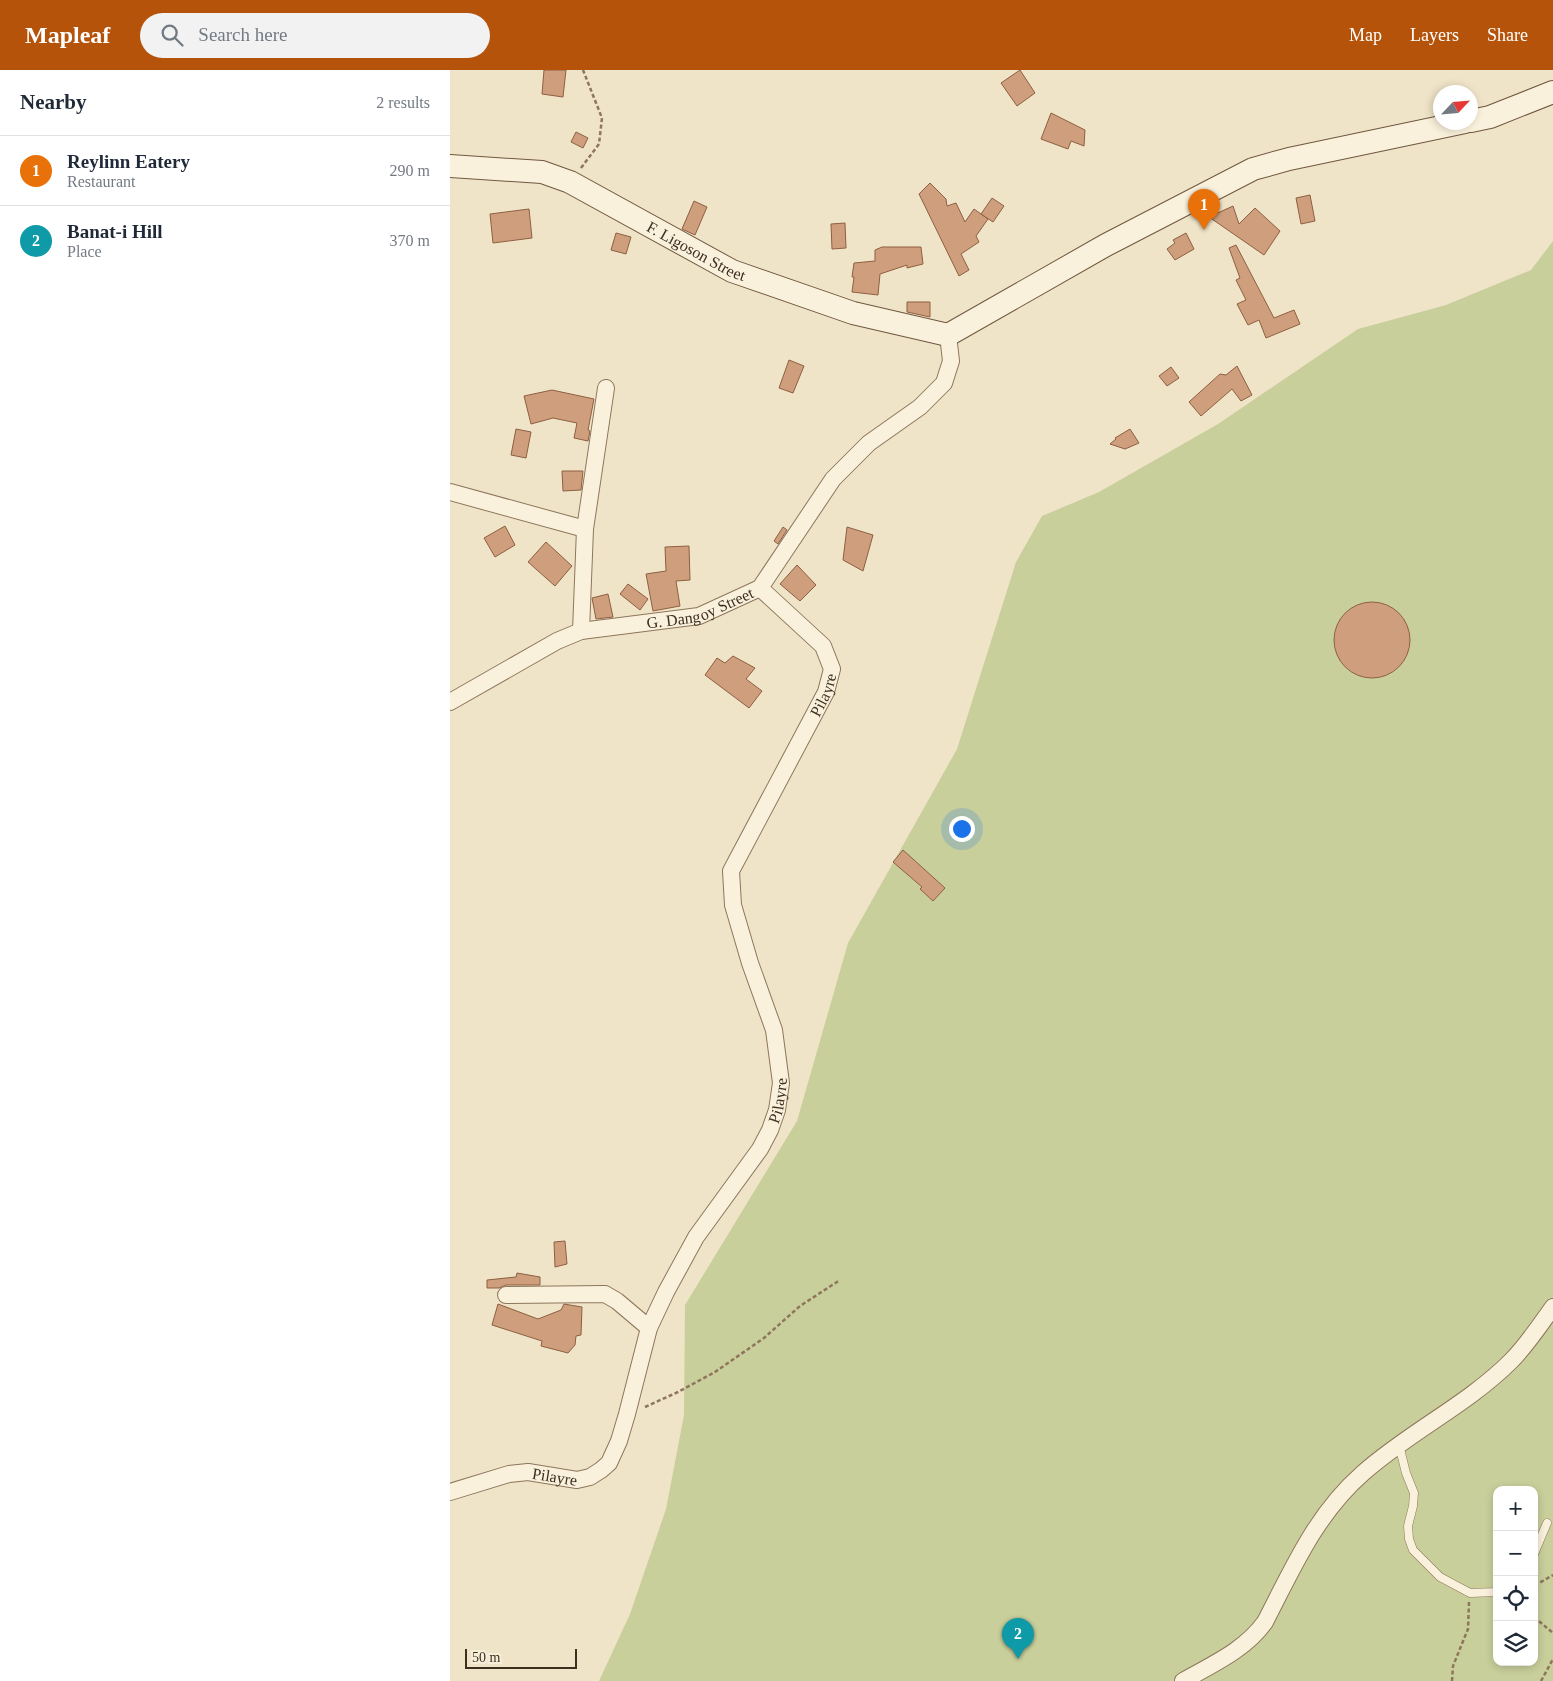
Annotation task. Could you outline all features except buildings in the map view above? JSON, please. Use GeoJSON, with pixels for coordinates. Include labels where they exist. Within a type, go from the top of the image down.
{"type":"FeatureCollection","features":[{"type":"Feature","properties":{"kind":"street"},"geometry":{"type":"LineString","coordinates":[[1478,119],[1490,117],[1553,92]]}},
{"type":"Feature","properties":{"kind":"street"},"geometry":{"type":"LineString","coordinates":[[948,336],[1106,245],[1253,169],[1288,159],[1433,129]]}},
{"type":"Feature","properties":{"kind":"street","name":"F. Ligoson Street"},"geometry":{"type":"LineString","coordinates":[[450,166],[542,172],[570,182],[732,270],[853,313],[948,336]]}},
{"type":"Feature","properties":{"kind":"street","name":"G. Dangoy Street"},"geometry":{"type":"LineString","coordinates":[[450,702],[557,641],[581,631],[700,616],[760,588],[833,479],[869,443],[920,407],[944,383],[951,361],[948,336]]}},
{"type":"Feature","properties":{"kind":"street"},"geometry":{"type":"LineString","coordinates":[[581,631],[585,529],[606,388]]}},
{"type":"Feature","properties":{"kind":"street"},"geometry":{"type":"LineString","coordinates":[[450,492],[585,529]]}},
{"type":"Feature","properties":{"kind":"street","name":"Pilayre"},"geometry":{"type":"LineString","coordinates":[[450,1492],[509,1474],[528,1472],[577,1480],[590,1477],[609,1463],[628,1414],[649,1328],[696,1237],[760,1149],[770,1130],[777,1110],[781,1083],[774,1030],[732,906],[732,871],[826,692],[832,669],[823,646],[760,588]]}},
{"type":"Feature","properties":{"kind":"street"},"geometry":{"type":"LineString","coordinates":[[506,1295],[605,1294],[617,1301],[649,1328]]}},
{"type":"Feature","properties":{"kind":"street"},"geometry":{"type":"LineString","coordinates":[[1183,1681],[1229,1656],[1256,1634],[1265,1622],[1312,1532],[1328,1509],[1362,1474],[1399,1445],[1453,1408],[1511,1361],[1553,1307]]}},
{"type":"Feature","properties":{"kind":"lane"},"geometry":{"type":"LineString","coordinates":[[1399,1445],[1406,1473],[1414,1493],[1408,1526],[1409,1539],[1413,1550],[1440,1577],[1470,1593],[1493,1592]]}},
{"type":"Feature","properties":{"kind":"lane"},"geometry":{"type":"LineString","coordinates":[[1538,1544],[1547,1523]]}},
{"type":"Feature","properties":{"kind":"path"},"geometry":{"type":"LineString","coordinates":[[570,182],[600,144],[602,118],[583,70]]}},
{"type":"Feature","properties":{"kind":"path"},"geometry":{"type":"LineString","coordinates":[[628,1414],[678,1392],[716,1372],[764,1338],[800,1306],[840,1280]]}},
{"type":"Feature","properties":{"kind":"path"},"geometry":{"type":"LineString","coordinates":[[1538,1583],[1553,1575]]}},
{"type":"Feature","properties":{"kind":"path"},"geometry":{"type":"LineString","coordinates":[[1452,1681],[1453,1666],[1468,1629],[1470,1593]]}},
{"type":"Feature","properties":{"kind":"path"},"geometry":{"type":"LineString","coordinates":[[1538,1620],[1553,1633]]}},
{"type":"Feature","properties":{"kind":"path"},"geometry":{"type":"LineString","coordinates":[[1541,1681],[1553,1659]]}},
{"type":"Feature","properties":{"kind":"green space"},"geometry":{"type":"Polygon","coordinates":[[[1553,241],[1553,1681],[599,1681],[630,1614],[666,1509],[684,1415],[685,1305],[797,1121],[848,943],[957,749],[1016,562],[1042,516],[1099,492],[1218,424],[1358,329],[1446,305],[1531,270],[1553,241]]]}},
{"type":"Feature","properties":{"kind":"place","name":"Reylinn Eatery"},"geometry":{"type":"Point","coordinates":[1204,230]}},
{"type":"Feature","properties":{"kind":"place","name":"Banat-i Hill"},"geometry":{"type":"Point","coordinates":[1018,1659]}}]}
